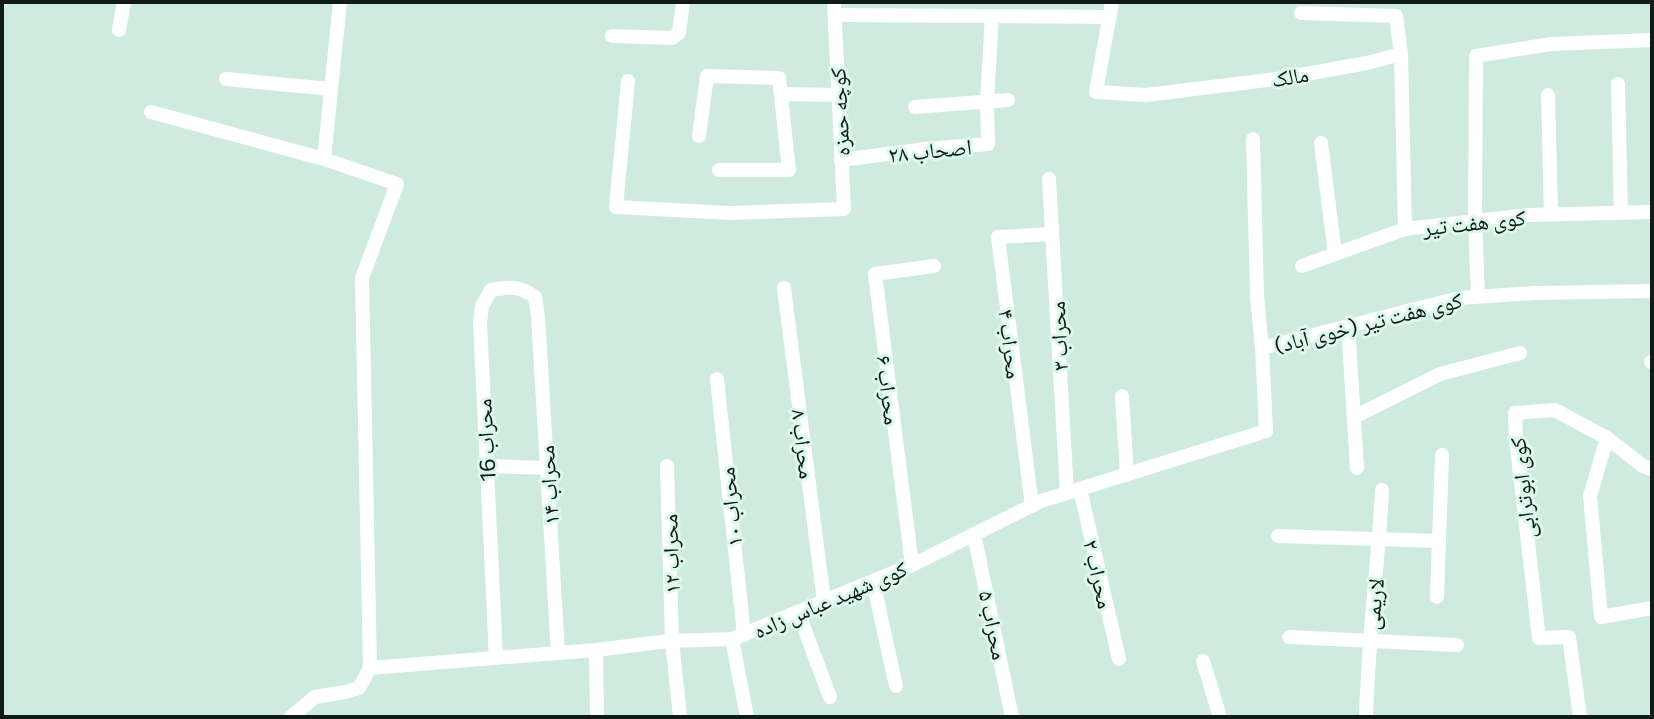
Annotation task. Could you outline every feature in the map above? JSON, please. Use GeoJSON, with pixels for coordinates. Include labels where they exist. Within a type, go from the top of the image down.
{"type":"FeatureCollection","features":[{"type":"Feature","properties":{"kind":"street"},"geometry":{"type":"LineString","coordinates":[[119,30],[124,2]]}},
{"type":"Feature","properties":{"kind":"street"},"geometry":{"type":"LineString","coordinates":[[324,159],[340,2]]}},
{"type":"Feature","properties":{"kind":"street"},"geometry":{"type":"LineString","coordinates":[[612,36],[672,38],[679,33],[683,2]]}},
{"type":"Feature","properties":{"kind":"street"},"geometry":{"type":"LineString","coordinates":[[834,8],[992,16],[1111,10]]}},
{"type":"Feature","properties":{"kind":"street","name":"کوچه حمزه"},"geometry":{"type":"LineString","coordinates":[[628,81],[616,207],[730,213],[844,209],[834,8]]}},
{"type":"Feature","properties":{"kind":"street","name":"مالک"},"geometry":{"type":"LineString","coordinates":[[1111,10],[1096,92],[1146,95],[1284,78],[1401,54]]}},
{"type":"Feature","properties":{"kind":"street"},"geometry":{"type":"LineString","coordinates":[[1301,13],[1396,16],[1401,54],[1405,229]]}},
{"type":"Feature","properties":{"kind":"street","name":"اصحاب ۲۸"},"geometry":{"type":"LineString","coordinates":[[841,160],[988,144],[992,16]]}},
{"type":"Feature","properties":{"kind":"street"},"geometry":{"type":"LineString","coordinates":[[1478,296],[1476,56],[1551,44],[1652,40]]}},
{"type":"Feature","properties":{"kind":"street"},"geometry":{"type":"LineString","coordinates":[[699,136],[707,76],[779,78],[789,170],[719,170]]}},
{"type":"Feature","properties":{"kind":"street"},"geometry":{"type":"LineString","coordinates":[[226,79],[331,89]]}},
{"type":"Feature","properties":{"kind":"street"},"geometry":{"type":"LineString","coordinates":[[1618,84],[1621,212]]}},
{"type":"Feature","properties":{"kind":"street"},"geometry":{"type":"LineString","coordinates":[[781,94],[838,95]]}},
{"type":"Feature","properties":{"kind":"street"},"geometry":{"type":"LineString","coordinates":[[1548,95],[1551,214]]}},
{"type":"Feature","properties":{"kind":"street"},"geometry":{"type":"LineString","coordinates":[[915,107],[1008,100]]}},
{"type":"Feature","properties":{"kind":"street"},"geometry":{"type":"LineString","coordinates":[[151,112],[324,159],[397,184],[362,278],[370,668],[359,688],[315,697],[291,717]]}},
{"type":"Feature","properties":{"kind":"street"},"geometry":{"type":"LineString","coordinates":[[1253,139],[1257,296],[1262,348]]}},
{"type":"Feature","properties":{"kind":"street"},"geometry":{"type":"LineString","coordinates":[[1321,143],[1335,254]]}},
{"type":"Feature","properties":{"kind":"street","name":"محراب ۳"},"geometry":{"type":"LineString","coordinates":[[1049,179],[1074,491]]}},
{"type":"Feature","properties":{"kind":"street","name":"کوی هفت تیر"},"geometry":{"type":"LineString","coordinates":[[1302,266],[1405,229],[1551,214],[1652,212]]}},
{"type":"Feature","properties":{"kind":"street","name":"محراب ۴"},"geometry":{"type":"LineString","coordinates":[[1032,506],[998,237],[1052,234]]}},
{"type":"Feature","properties":{"kind":"street","name":"محراب ۶"},"geometry":{"type":"LineString","coordinates":[[912,565],[875,274],[934,266]]}},
{"type":"Feature","properties":{"kind":"street","name":"محراب 16"},"geometry":{"type":"LineString","coordinates":[[496,658],[480,322],[482,306],[491,290],[523,288],[535,297],[538,316]]}},
{"type":"Feature","properties":{"kind":"street","name":"محراب ۸"},"geometry":{"type":"LineString","coordinates":[[784,288],[824,601]]}},
{"type":"Feature","properties":{"kind":"street","name":"کوی هفت تیر (خوی آباد)"},"geometry":{"type":"LineString","coordinates":[[1266,431],[1262,348],[1459,298],[1652,291]]}},
{"type":"Feature","properties":{"kind":"street","name":"محراب ۱۴"},"geometry":{"type":"LineString","coordinates":[[538,316],[558,653]]}},
{"type":"Feature","properties":{"kind":"street"},"geometry":{"type":"LineString","coordinates":[[1348,326],[1357,468]]}},
{"type":"Feature","properties":{"kind":"street"},"geometry":{"type":"LineString","coordinates":[[1354,417],[1440,374],[1520,353]]}},
{"type":"Feature","properties":{"kind":"street","name":"محراب ۱۰"},"geometry":{"type":"LineString","coordinates":[[717,379],[747,717]]}},
{"type":"Feature","properties":{"kind":"street"},"geometry":{"type":"LineString","coordinates":[[1122,396],[1127,475]]}},
{"type":"Feature","properties":{"kind":"street","name":"کوی ابوترابی"},"geometry":{"type":"LineString","coordinates":[[1580,717],[1569,637],[1539,638],[1515,413],[1555,410],[1607,438],[1643,466],[1652,469]]}},
{"type":"Feature","properties":{"kind":"street","name":"کوی شهید عباس زاده"},"geometry":{"type":"LineString","coordinates":[[370,668],[738,637],[912,565],[1032,506],[1266,431]]}},
{"type":"Feature","properties":{"kind":"street"},"geometry":{"type":"LineString","coordinates":[[1607,438],[1590,496],[1601,617],[1652,608]]}},
{"type":"Feature","properties":{"kind":"street"},"geometry":{"type":"LineString","coordinates":[[1437,597],[1442,455]]}},
{"type":"Feature","properties":{"kind":"street"},"geometry":{"type":"LineString","coordinates":[[486,466],[547,468]]}},
{"type":"Feature","properties":{"kind":"street","name":"محراب ۱۲"},"geometry":{"type":"LineString","coordinates":[[667,466],[672,641],[680,717]]}},
{"type":"Feature","properties":{"kind":"street","name":"لاریمی"},"geometry":{"type":"LineString","coordinates":[[1366,717],[1369,640],[1382,490]]}},
{"type":"Feature","properties":{"kind":"street","name":"محراب ۲"},"geometry":{"type":"LineString","coordinates":[[1074,491],[1119,659]]}},
{"type":"Feature","properties":{"kind":"street","name":"محراب ۵"},"geometry":{"type":"LineString","coordinates":[[974,534],[1012,717]]}},
{"type":"Feature","properties":{"kind":"street"},"geometry":{"type":"LineString","coordinates":[[1278,536],[1439,541]]}},
{"type":"Feature","properties":{"kind":"street"},"geometry":{"type":"LineString","coordinates":[[873,581],[896,686]]}},
{"type":"Feature","properties":{"kind":"street"},"geometry":{"type":"LineString","coordinates":[[798,612],[830,697]]}},
{"type":"Feature","properties":{"kind":"street"},"geometry":{"type":"LineString","coordinates":[[1289,637],[1457,645]]}},
{"type":"Feature","properties":{"kind":"street"},"geometry":{"type":"LineString","coordinates":[[596,650],[597,717]]}},
{"type":"Feature","properties":{"kind":"street"},"geometry":{"type":"LineString","coordinates":[[1203,661],[1220,717]]}}]}
